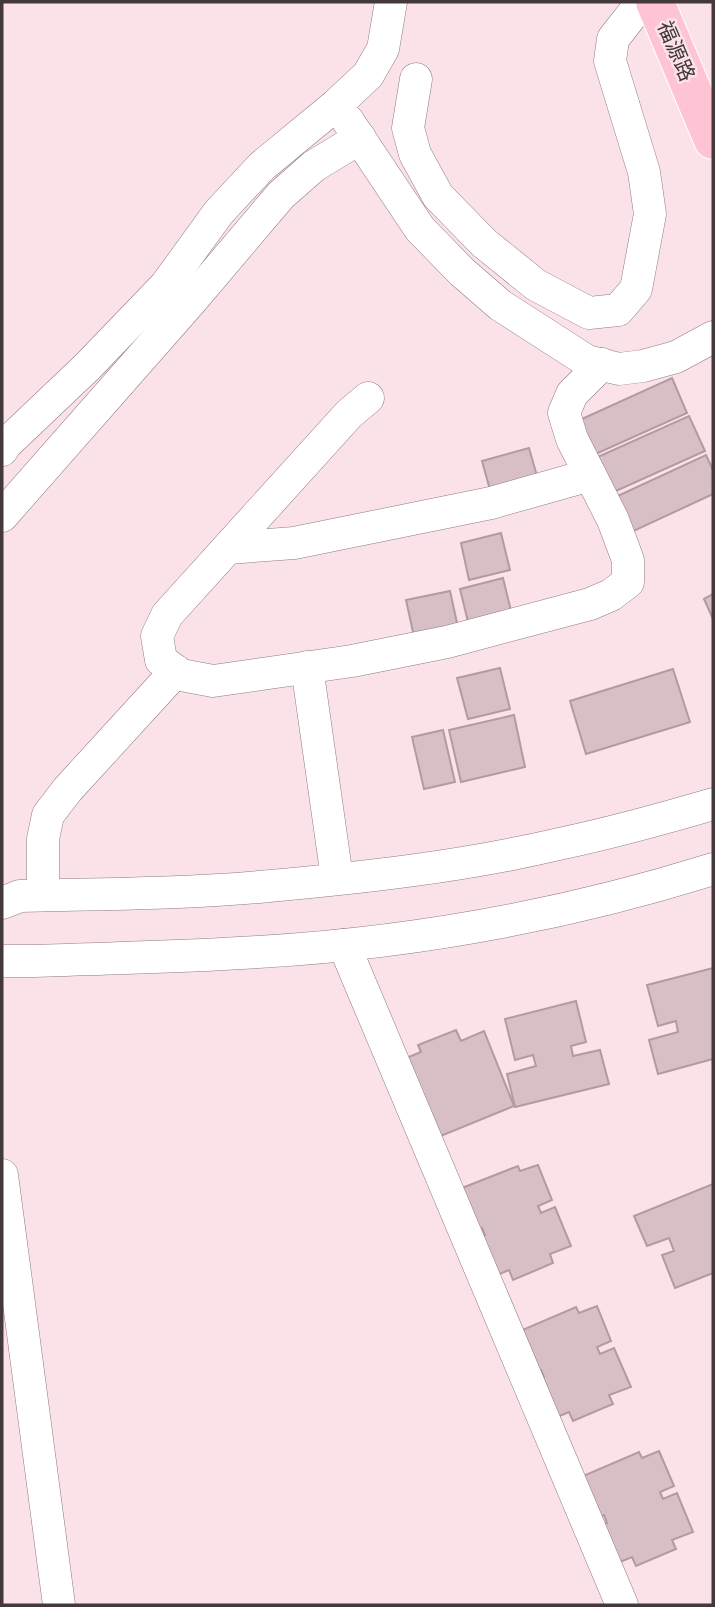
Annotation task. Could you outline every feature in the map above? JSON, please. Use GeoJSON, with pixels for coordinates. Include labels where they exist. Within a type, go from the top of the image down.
{"type":"FeatureCollection","features":[{"type":"Feature","properties":{"kind":"main road","name":"福源路"},"geometry":{"type":"LineString","coordinates":[[655,2],[713,140]]}},
{"type":"Feature","properties":{"kind":"street"},"geometry":{"type":"LineString","coordinates":[[2,516],[281,195],[314,166],[349,122],[368,75],[383,48],[391,2]]}},
{"type":"Feature","properties":{"kind":"street"},"geometry":{"type":"LineString","coordinates":[[416,79],[408,128],[415,154],[438,196],[484,243],[536,285],[589,313],[618,310],[636,289],[650,214],[644,172],[610,61],[612,40],[642,2]]}},
{"type":"Feature","properties":{"kind":"street"},"geometry":{"type":"LineString","coordinates":[[349,122],[421,229],[462,272],[500,305],[587,361],[619,369],[643,366],[676,357],[713,337]]}},
{"type":"Feature","properties":{"kind":"street"},"geometry":{"type":"LineString","coordinates":[[2,450],[166,285],[219,212],[262,166],[349,122]]}},
{"type":"Feature","properties":{"kind":"street"},"geometry":{"type":"LineString","coordinates":[[368,398],[349,414],[167,615],[157,636],[161,660],[181,675],[213,681],[352,661],[447,642],[611,596],[628,582],[628,560],[613,520],[572,439],[564,413],[572,394],[602,365]]}},
{"type":"Feature","properties":{"kind":"street"},"geometry":{"type":"LineString","coordinates":[[228,548],[294,543],[491,503],[590,474]]}},
{"type":"Feature","properties":{"kind":"street"},"geometry":{"type":"LineString","coordinates":[[307,667],[337,878]]}},
{"type":"Feature","properties":{"kind":"street"},"geometry":{"type":"LineString","coordinates":[[43,895],[43,839],[48,815],[68,789],[176,671]]}},
{"type":"Feature","properties":{"kind":"street"},"geometry":{"type":"LineString","coordinates":[[2,903],[19,896],[257,887],[458,863],[556,845],[675,815],[713,802]]}},
{"type":"Feature","properties":{"kind":"street"},"geometry":{"type":"LineString","coordinates":[[2,961],[259,952],[344,945],[540,915],[625,895],[713,869]]}},
{"type":"Feature","properties":{"kind":"street"},"geometry":{"type":"LineString","coordinates":[[344,945],[622,1605]]}},
{"type":"Feature","properties":{"kind":"street"},"geometry":{"type":"LineString","coordinates":[[2,1175],[59,1605]]}},
{"type":"Feature","properties":{"kind":"building"},"geometry":{"type":"Polygon","coordinates":[[[672,378],[687,413],[589,457],[573,423],[672,378]]]}},
{"type":"Feature","properties":{"kind":"building"},"geometry":{"type":"Polygon","coordinates":[[[689,416],[705,451],[607,495],[591,460],[689,416]]]}},
{"type":"Feature","properties":{"kind":"building"},"geometry":{"type":"Polygon","coordinates":[[[529,448],[539,483],[492,497],[482,461],[529,448]]]}},
{"type":"Feature","properties":{"kind":"building"},"geometry":{"type":"Polygon","coordinates":[[[706,455],[713,470],[713,494],[625,535],[609,500],[706,455]]]}},
{"type":"Feature","properties":{"kind":"building"},"geometry":{"type":"Polygon","coordinates":[[[501,533],[510,570],[469,580],[461,543],[501,533]]]}},
{"type":"Feature","properties":{"kind":"building"},"geometry":{"type":"Polygon","coordinates":[[[503,578],[513,619],[470,630],[460,589],[503,578]]]}},
{"type":"Feature","properties":{"kind":"building"},"geometry":{"type":"Polygon","coordinates":[[[450,591],[459,632],[415,641],[406,600],[450,591]]]}},
{"type":"Feature","properties":{"kind":"building"},"geometry":{"type":"Polygon","coordinates":[[[713,594],[713,619],[704,599],[713,594]]]}},
{"type":"Feature","properties":{"kind":"building"},"geometry":{"type":"Polygon","coordinates":[[[500,668],[510,709],[468,719],[457,678],[500,668]]]}},
{"type":"Feature","properties":{"kind":"building"},"geometry":{"type":"Polygon","coordinates":[[[673,669],[690,722],[586,754],[570,701],[673,669]]]}},
{"type":"Feature","properties":{"kind":"building"},"geometry":{"type":"Polygon","coordinates":[[[514,715],[525,767],[461,782],[449,730],[514,715]]]}},
{"type":"Feature","properties":{"kind":"building"},"geometry":{"type":"Polygon","coordinates":[[[443,730],[455,782],[424,789],[412,737],[443,730]]]}},
{"type":"Feature","properties":{"kind":"building"},"geometry":{"type":"Polygon","coordinates":[[[713,968],[713,1059],[658,1074],[649,1040],[678,1032],[676,1021],[658,1026],[647,985],[713,968]]]}},
{"type":"Feature","properties":{"kind":"building"},"geometry":{"type":"Polygon","coordinates":[[[576,1001],[586,1042],[571,1046],[573,1056],[600,1050],[609,1084],[515,1107],[507,1074],[536,1066],[533,1055],[515,1060],[505,1019],[576,1001]]]}},
{"type":"Feature","properties":{"kind":"building"},"geometry":{"type":"Polygon","coordinates":[[[456,1030],[461,1041],[484,1031],[514,1106],[431,1140],[399,1061],[421,1052],[418,1045],[456,1030]]]}},
{"type":"Feature","properties":{"kind":"building"},"geometry":{"type":"Polygon","coordinates":[[[538,1165],[552,1200],[538,1206],[541,1213],[555,1207],[571,1246],[550,1254],[553,1263],[513,1280],[509,1270],[485,1280],[470,1241],[485,1235],[482,1228],[467,1234],[462,1188],[518,1166],[520,1171],[538,1165]]]}},
{"type":"Feature","properties":{"kind":"building"},"geometry":{"type":"Polygon","coordinates":[[[713,1184],[713,1273],[675,1288],[662,1255],[674,1251],[669,1238],[647,1246],[634,1216],[713,1184]]]}},
{"type":"Feature","properties":{"kind":"building"},"geometry":{"type":"Polygon","coordinates":[[[597,1306],[611,1341],[597,1347],[600,1354],[614,1348],[631,1387],[609,1395],[613,1404],[573,1421],[569,1412],[545,1422],[530,1384],[544,1377],[541,1370],[526,1377],[520,1331],[576,1307],[579,1313],[597,1306]]]}},
{"type":"Feature","properties":{"kind":"building"},"geometry":{"type":"Polygon","coordinates":[[[659,1451],[674,1486],[660,1492],[663,1499],[677,1493],[693,1532],[672,1540],[676,1549],[636,1566],[632,1557],[608,1567],[592,1528],[607,1523],[604,1515],[589,1521],[583,1476],[639,1452],[642,1458],[659,1451]]]}}]}
